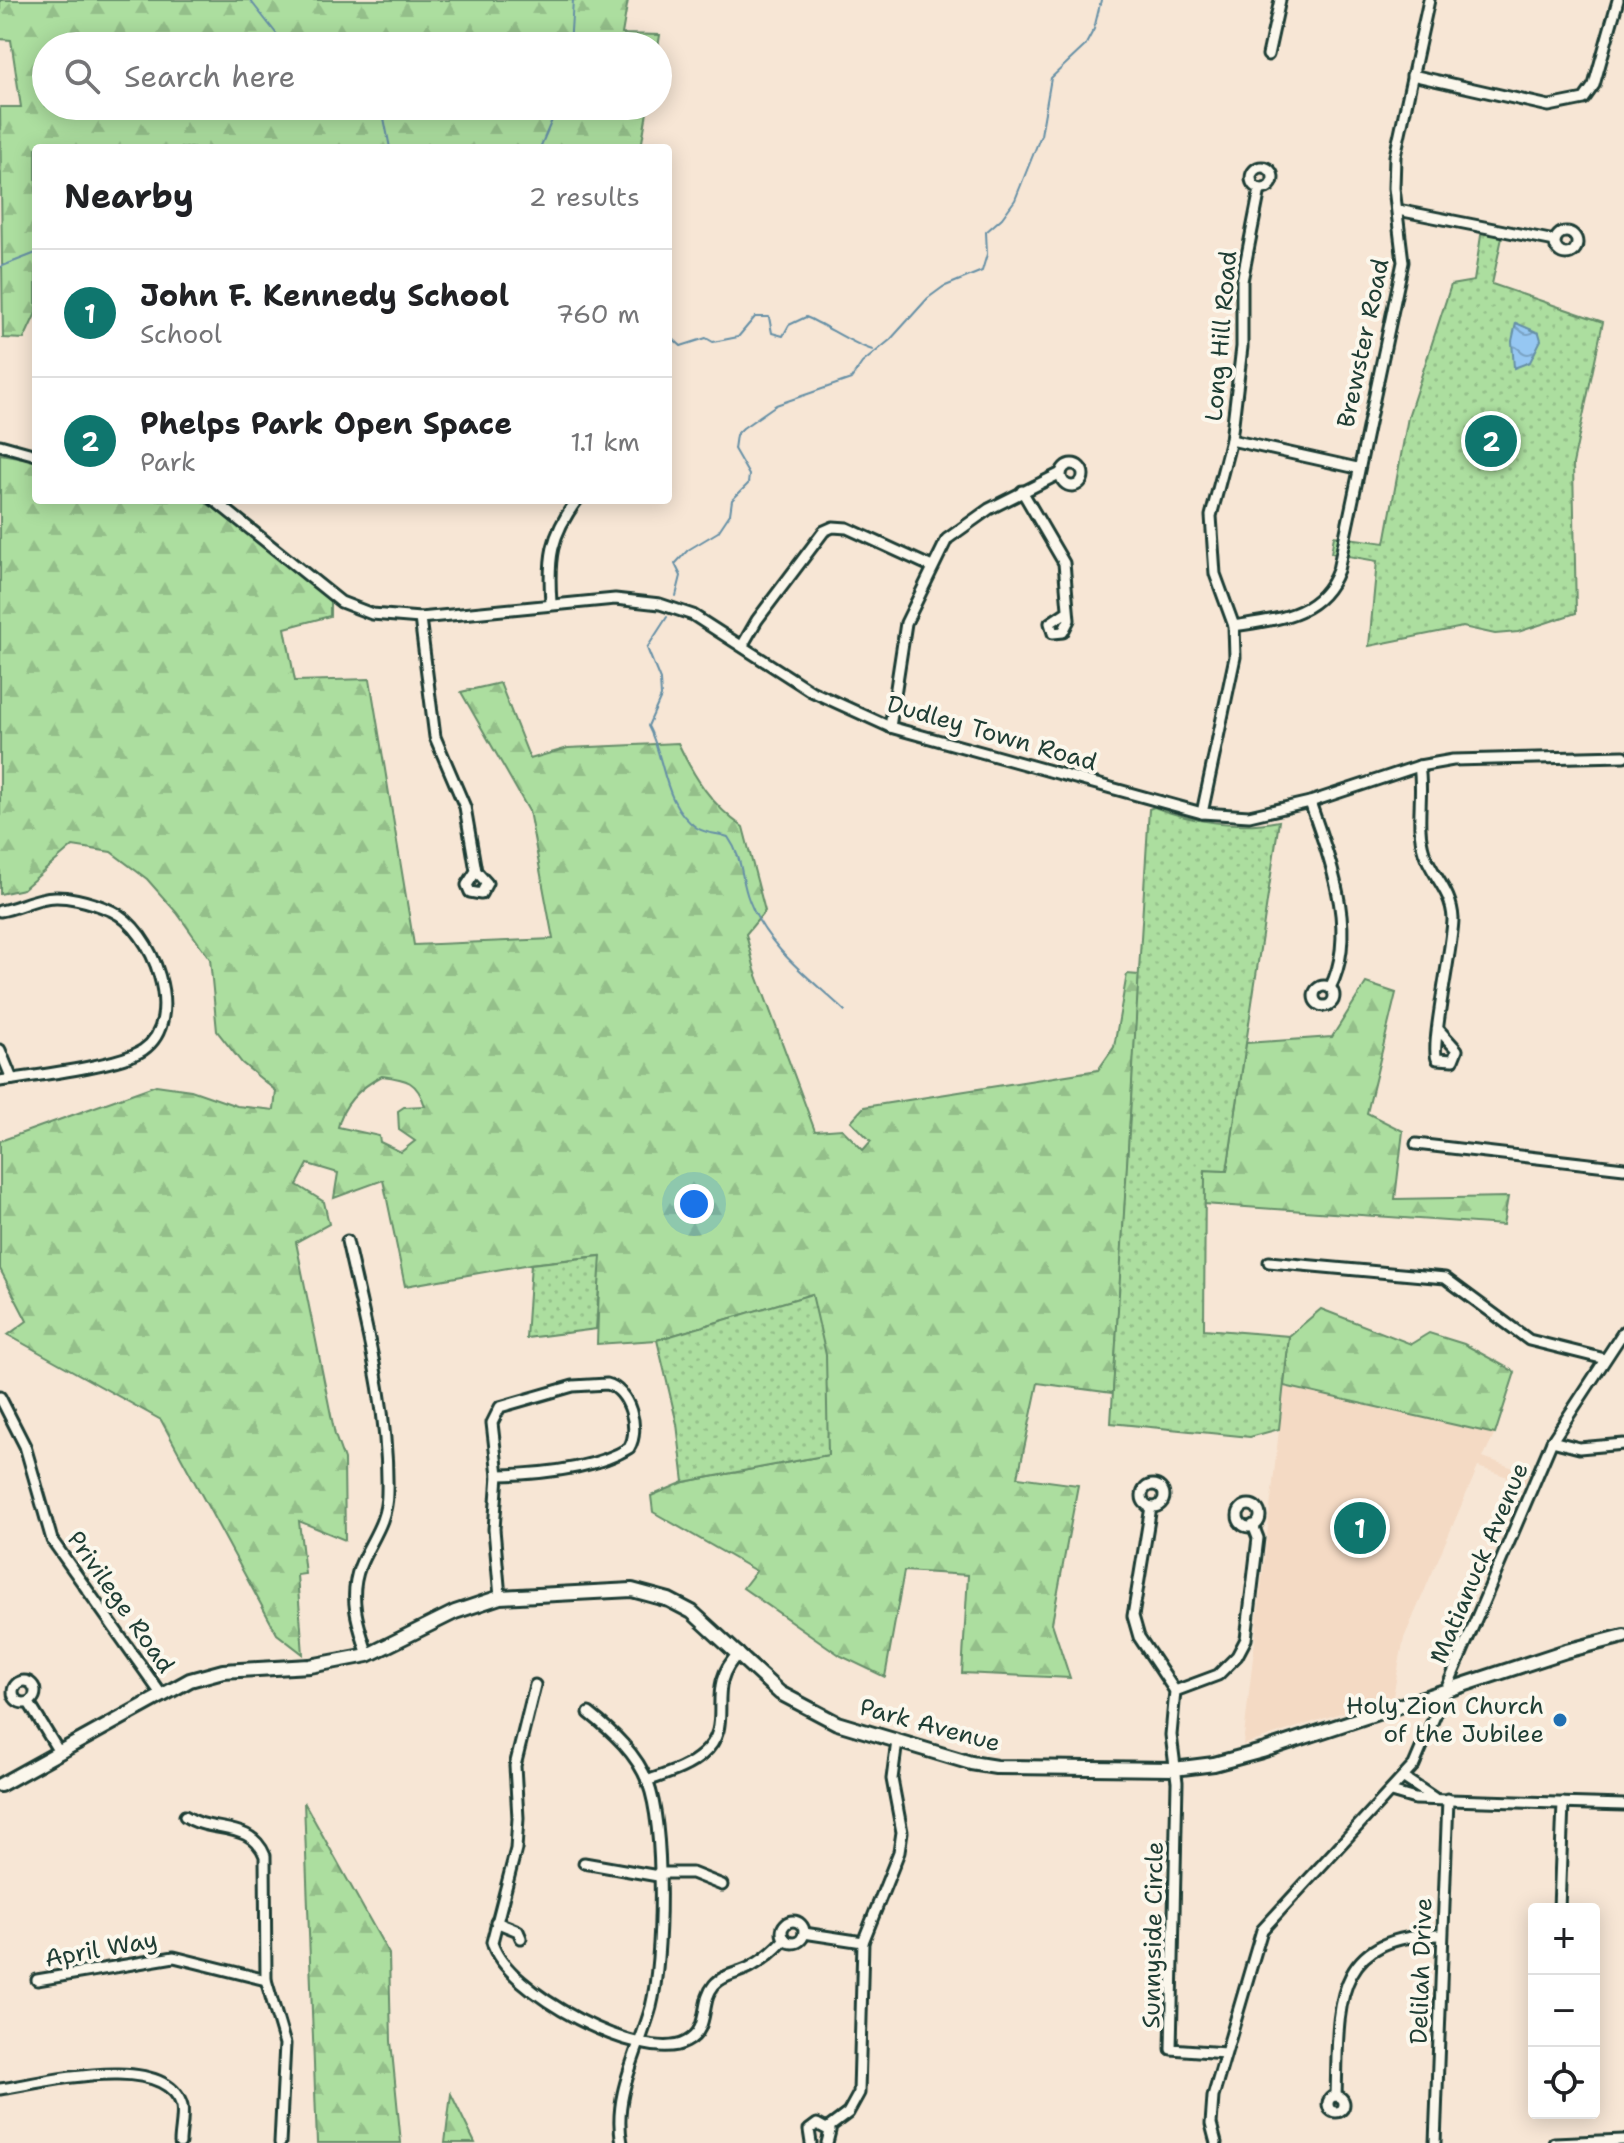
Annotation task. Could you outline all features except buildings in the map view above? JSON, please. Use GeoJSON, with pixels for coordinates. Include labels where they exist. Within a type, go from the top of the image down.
{"type":"FeatureCollection","features":[{"type":"Feature","properties":{"kind":"main road","name":"Park Avenue"},"geometry":{"type":"LineString","coordinates":[[0,1785],[190,1680],[223,1671],[310,1666],[368,1655],[455,1612],[500,1597],[618,1589],[645,1592],[692,1612],[780,1693],[807,1710],[897,1741],[996,1767],[1174,1769],[1214,1764],[1566,1651],[1624,1636]]}},
{"type":"Feature","properties":{"kind":"street"},"geometry":{"type":"LineString","coordinates":[[1268,55],[1280,0]]}},
{"type":"Feature","properties":{"kind":"street","name":"Brewster Road"},"geometry":{"type":"LineString","coordinates":[[1234,626],[1315,605],[1330,592],[1338,570],[1357,468],[1403,262],[1395,156],[1429,0]]}},
{"type":"Feature","properties":{"kind":"street"},"geometry":{"type":"LineString","coordinates":[[1412,75],[1549,106],[1584,99],[1594,85],[1618,0]]}},
{"type":"Feature","properties":{"kind":"street","name":"Long Hill Road"},"geometry":{"type":"LineString","coordinates":[[1202,813],[1235,657],[1234,626],[1215,574],[1210,541],[1211,516],[1231,440],[1242,347],[1242,281],[1260,189]]}},
{"type":"Feature","properties":{"kind":"street"},"geometry":{"type":"LineString","coordinates":[[1398,210],[1555,241]]}},
{"type":"Feature","properties":{"kind":"street"},"geometry":{"type":"LineString","coordinates":[[1231,440],[1357,468]]}},
{"type":"Feature","properties":{"kind":"street"},"geometry":{"type":"LineString","coordinates":[[0,445],[32,454]]}},
{"type":"Feature","properties":{"kind":"street"},"geometry":{"type":"LineString","coordinates":[[890,727],[906,623],[930,566],[947,539],[959,527],[1061,473]]}},
{"type":"Feature","properties":{"kind":"street"},"geometry":{"type":"LineString","coordinates":[[1022,491],[1064,563],[1068,611]]}},
{"type":"Feature","properties":{"kind":"street","name":"Dudley Town Road"},"geometry":{"type":"LineString","coordinates":[[219,504],[341,602],[372,614],[420,618],[615,599],[660,604],[693,615],[811,691],[890,727],[1202,813],[1249,816],[1310,802],[1419,766],[1453,760],[1624,756]]}},
{"type":"Feature","properties":{"kind":"street"},"geometry":{"type":"LineString","coordinates":[[551,603],[548,559],[565,515],[574,504]]}},
{"type":"Feature","properties":{"kind":"street"},"geometry":{"type":"LineString","coordinates":[[742,646],[815,539],[833,527],[847,528],[930,566]]}},
{"type":"Feature","properties":{"kind":"street"},"geometry":{"type":"LineString","coordinates":[[420,618],[435,737],[465,807],[476,871]]}},
{"type":"Feature","properties":{"kind":"street"},"geometry":{"type":"LineString","coordinates":[[1419,766],[1422,843],[1425,855],[1445,885],[1453,918],[1439,1030]]}},
{"type":"Feature","properties":{"kind":"street"},"geometry":{"type":"LineString","coordinates":[[1310,802],[1332,864],[1338,897],[1342,938],[1339,971],[1330,988]]}},
{"type":"Feature","properties":{"kind":"street"},"geometry":{"type":"LineString","coordinates":[[0,911],[53,897],[110,910],[131,924],[159,972],[165,993],[161,1025],[143,1050],[126,1057],[0,1081]]}},
{"type":"Feature","properties":{"kind":"street"},"geometry":{"type":"LineString","coordinates":[[0,1050],[12,1079]]}},
{"type":"Feature","properties":{"kind":"street"},"geometry":{"type":"LineString","coordinates":[[1416,1144],[1624,1168]]}},
{"type":"Feature","properties":{"kind":"street"},"geometry":{"type":"LineString","coordinates":[[347,1241],[377,1378],[387,1493],[385,1515],[355,1581],[356,1618],[368,1655]]}},
{"type":"Feature","properties":{"kind":"street"},"geometry":{"type":"LineString","coordinates":[[1269,1262],[1445,1278],[1529,1340],[1605,1359]]}},
{"type":"Feature","properties":{"kind":"street","name":"Matianuck Avenue"},"geometry":{"type":"LineString","coordinates":[[1216,2143],[1211,2110],[1262,1930],[1414,1765],[1552,1441],[1624,1331]]}},
{"type":"Feature","properties":{"kind":"street"},"geometry":{"type":"LineString","coordinates":[[498,1475],[572,1466],[629,1448],[634,1435],[633,1426],[621,1390],[607,1384],[573,1386],[500,1407],[492,1423],[498,1475],[494,1529],[500,1597]]}},
{"type":"Feature","properties":{"kind":"street","name":"Privilege Road"},"geometry":{"type":"LineString","coordinates":[[0,1397],[25,1446],[52,1540],[161,1694]]}},
{"type":"Feature","properties":{"kind":"street"},"geometry":{"type":"LineString","coordinates":[[1552,1441],[1579,1448],[1624,1444]]}},
{"type":"Feature","properties":{"kind":"street"},"geometry":{"type":"LineString","coordinates":[[1151,1507],[1133,1616],[1139,1637],[1175,1691],[1174,1769]]}},
{"type":"Feature","properties":{"kind":"street"},"geometry":{"type":"LineString","coordinates":[[1175,1691],[1218,1675],[1237,1656],[1246,1639],[1258,1538],[1253,1525]]}},
{"type":"Feature","properties":{"kind":"street"},"geometry":{"type":"LineString","coordinates":[[647,1781],[683,1767],[710,1746],[721,1720],[722,1672],[739,1653]]}},
{"type":"Feature","properties":{"kind":"street"},"geometry":{"type":"LineString","coordinates":[[535,1685],[515,1766],[516,1849],[508,1890],[496,1922],[494,1948],[520,1983],[569,2015],[640,2041],[669,2047],[686,2042],[700,2031],[714,1985],[752,1967],[785,1939]]}},
{"type":"Feature","properties":{"kind":"street"},"geometry":{"type":"LineString","coordinates":[[29,1703],[59,1752]]}},
{"type":"Feature","properties":{"kind":"street"},"geometry":{"type":"LineString","coordinates":[[589,1713],[614,1733],[647,1781],[655,1816],[658,1966],[640,2041],[622,2097],[622,2143]]}},
{"type":"Feature","properties":{"kind":"street"},"geometry":{"type":"LineString","coordinates":[[828,2128],[848,2113],[859,2093],[863,1942],[899,1852],[902,1832],[892,1779],[897,1741]]}},
{"type":"Feature","properties":{"kind":"street","name":"Sunnyside Circle"},"geometry":{"type":"LineString","coordinates":[[1174,1769],[1177,1782],[1171,2049],[1225,2053]]}},
{"type":"Feature","properties":{"kind":"street"},"geometry":{"type":"LineString","coordinates":[[1404,1778],[1434,1798]]}},
{"type":"Feature","properties":{"kind":"street"},"geometry":{"type":"LineString","coordinates":[[1391,1792],[1415,1799],[1624,1805]]}},
{"type":"Feature","properties":{"kind":"street","name":"Delilah Drive"},"geometry":{"type":"LineString","coordinates":[[1435,2143],[1448,1799]]}},
{"type":"Feature","properties":{"kind":"street"},"geometry":{"type":"LineString","coordinates":[[1559,1903],[1563,1803]]}},
{"type":"Feature","properties":{"kind":"street"},"geometry":{"type":"LineString","coordinates":[[185,1816],[193,1822],[244,1833],[261,1846],[265,1856],[266,1980],[285,2044],[280,2143]]}},
{"type":"Feature","properties":{"kind":"street"},"geometry":{"type":"LineString","coordinates":[[584,1863],[658,1875],[692,1873],[722,1885]]}},
{"type":"Feature","properties":{"kind":"street"},"geometry":{"type":"LineString","coordinates":[[785,1939],[783,1928],[790,1921],[799,1923],[804,1933]]}},
{"type":"Feature","properties":{"kind":"street"},"geometry":{"type":"LineString","coordinates":[[496,1922],[518,1931],[521,1938]]}},
{"type":"Feature","properties":{"kind":"street"},"geometry":{"type":"LineString","coordinates":[[804,1933],[863,1942]]}},
{"type":"Feature","properties":{"kind":"street"},"geometry":{"type":"LineString","coordinates":[[785,1939],[797,1942],[804,1933]]}},
{"type":"Feature","properties":{"kind":"street"},"geometry":{"type":"LineString","coordinates":[[1336,2096],[1341,1996],[1351,1975],[1363,1959],[1396,1938],[1442,1935]]}},
{"type":"Feature","properties":{"kind":"street","name":"April Way"},"geometry":{"type":"LineString","coordinates":[[37,1980],[174,1957],[266,1980]]}},
{"type":"Feature","properties":{"kind":"street"},"geometry":{"type":"LineString","coordinates":[[0,2089],[132,2072],[159,2079],[175,2093],[182,2108],[180,2143]]}},
{"type":"Feature","properties":{"kind":"street"},"geometry":{"type":"LineString","coordinates":[[811,2143],[808,2137],[811,2127],[817,2124],[828,2128]]}},
{"type":"Feature","properties":{"kind":"street"},"geometry":{"type":"LineString","coordinates":[[827,2143],[830,2135],[828,2128]]}},
{"type":"Feature","properties":{"kind":"street"},"geometry":{"type":"LineString","coordinates":[[1554,2143],[1624,2140]]}},
{"type":"Feature","properties":{"kind":"shaded area"},"geometry":{"type":"Polygon","coordinates":[[[1284,1386],[1495,1434],[1483,1457],[1530,1474],[1526,1483],[1478,1467],[1404,1638],[1393,1696],[1243,1745],[1284,1386]]]}},
{"type":"Feature","properties":{"kind":"green space"},"geometry":{"type":"Polygon","coordinates":[[[0,0],[628,0],[622,32],[32,32],[32,120],[646,120],[642,144],[32,144],[32,322],[24,339],[3,338],[0,107],[21,107],[11,40],[0,39],[0,0]]]}},
{"type":"Feature","properties":{"kind":"green space"},"geometry":{"type":"Polygon","coordinates":[[[1482,229],[1503,233],[1492,284],[1603,322],[1573,464],[1576,613],[1518,632],[1495,634],[1463,627],[1369,646],[1377,561],[1331,553],[1334,536],[1385,543],[1408,417],[1451,285],[1474,281],[1482,229]]]}},
{"type":"Feature","properties":{"kind":"green space"},"geometry":{"type":"Polygon","coordinates":[[[0,454],[32,459],[32,504],[207,504],[225,514],[330,601],[330,616],[285,628],[295,681],[370,679],[414,945],[553,939],[529,811],[461,692],[500,683],[530,759],[568,748],[678,743],[705,790],[722,810],[743,827],[765,911],[746,934],[755,970],[815,1131],[842,1129],[863,1150],[871,1141],[851,1121],[864,1107],[1098,1070],[1114,1047],[1127,974],[1139,975],[1113,1393],[1038,1383],[1018,1477],[1078,1485],[1052,1623],[1070,1678],[962,1673],[968,1575],[904,1571],[885,1677],[841,1656],[743,1588],[756,1571],[653,1512],[651,1496],[684,1482],[828,1455],[812,1294],[657,1340],[597,1344],[600,1256],[531,1264],[405,1286],[383,1180],[334,1198],[338,1173],[308,1164],[297,1185],[324,1202],[329,1224],[296,1242],[335,1435],[344,1460],[345,1540],[299,1521],[305,1574],[297,1575],[303,1654],[277,1634],[161,1420],[8,1335],[27,1321],[0,1269],[0,1141],[156,1085],[191,1090],[237,1106],[274,1110],[276,1091],[242,1063],[217,1031],[210,959],[177,913],[147,879],[111,852],[73,846],[23,889],[0,894],[0,454]],[[382,1076],[367,1085],[344,1111],[338,1127],[379,1136],[380,1142],[401,1152],[415,1141],[399,1130],[398,1111],[404,1107],[425,1106],[414,1086],[404,1080],[382,1076]]]}},
{"type":"Feature","properties":{"kind":"green space"},"geometry":{"type":"Polygon","coordinates":[[[1154,807],[1216,823],[1279,821],[1227,1171],[1205,1170],[1204,1329],[1289,1336],[1279,1429],[1250,1437],[1111,1423],[1149,809],[1154,807]]]}},
{"type":"Feature","properties":{"kind":"green space"},"geometry":{"type":"Polygon","coordinates":[[[1366,983],[1396,993],[1367,1113],[1403,1131],[1395,1199],[1508,1197],[1503,1225],[1204,1204],[1205,1170],[1227,1171],[1246,1043],[1332,1037],[1366,983]]]}},
{"type":"Feature","properties":{"kind":"green space"},"geometry":{"type":"Polygon","coordinates":[[[601,1256],[596,1329],[526,1338],[531,1264],[601,1256]]]}},
{"type":"Feature","properties":{"kind":"green space"},"geometry":{"type":"Polygon","coordinates":[[[812,1294],[826,1355],[828,1455],[684,1482],[677,1424],[657,1340],[812,1294]]]}},
{"type":"Feature","properties":{"kind":"green space"},"geometry":{"type":"Polygon","coordinates":[[[1321,1309],[1411,1344],[1429,1333],[1464,1344],[1515,1372],[1495,1434],[1284,1386],[1289,1336],[1321,1309]]]}},
{"type":"Feature","properties":{"kind":"green space"},"geometry":{"type":"Polygon","coordinates":[[[304,1802],[389,1954],[391,2041],[401,2143],[317,2143],[304,1802]]]}},
{"type":"Feature","properties":{"kind":"green space"},"geometry":{"type":"Polygon","coordinates":[[[451,2094],[475,2143],[445,2143],[451,2094]]]}},
{"type":"Feature","properties":{"kind":"water"},"geometry":{"type":"Polygon","coordinates":[[[1516,323],[1539,333],[1541,340],[1530,362],[1514,368],[1512,341],[1516,323]]]}},
{"type":"Feature","properties":{"kind":"waterway"},"geometry":{"type":"LineString","coordinates":[[250,0],[275,32]]}},
{"type":"Feature","properties":{"kind":"waterway"},"geometry":{"type":"LineString","coordinates":[[571,32],[573,0]]}},
{"type":"Feature","properties":{"kind":"waterway"},"geometry":{"type":"LineString","coordinates":[[676,596],[681,576],[675,564],[688,550],[718,532],[730,514],[732,500],[748,484],[749,475],[734,449],[736,435],[776,405],[851,379],[862,363],[890,340],[928,298],[943,287],[982,271],[987,254],[986,232],[1002,218],[1015,200],[1041,135],[1051,78],[1085,46],[1094,29],[1101,0]]}},
{"type":"Feature","properties":{"kind":"waterway"},"geometry":{"type":"LineString","coordinates":[[384,120],[389,144]]}},
{"type":"Feature","properties":{"kind":"waterway"},"geometry":{"type":"LineString","coordinates":[[542,144],[552,120]]}},
{"type":"Feature","properties":{"kind":"waterway"},"geometry":{"type":"LineString","coordinates":[[0,267],[32,255]]}},
{"type":"Feature","properties":{"kind":"waterway"},"geometry":{"type":"LineString","coordinates":[[672,338],[681,346],[706,338],[713,342],[738,337],[755,317],[769,317],[772,333],[783,336],[789,325],[806,317],[873,350]]}},
{"type":"Feature","properties":{"kind":"waterway"},"geometry":{"type":"LineString","coordinates":[[667,617],[647,648],[660,680],[661,697],[648,726],[671,794],[677,807],[697,828],[728,837],[737,853],[749,900],[767,933],[778,948],[845,1011]]}},
{"type":"Feature","properties":{"kind":"place","name":"Phelps Park Open Space"},"geometry":{"type":"Point","coordinates":[1491,441]}},
{"type":"Feature","properties":{"kind":"place","name":"John F. Kennedy School"},"geometry":{"type":"Point","coordinates":[1360,1528]}},
{"type":"Feature","properties":{"kind":"place","name":"Holy Zion Church of the Jubilee"},"geometry":{"type":"Point","coordinates":[1560,1720]}}]}
